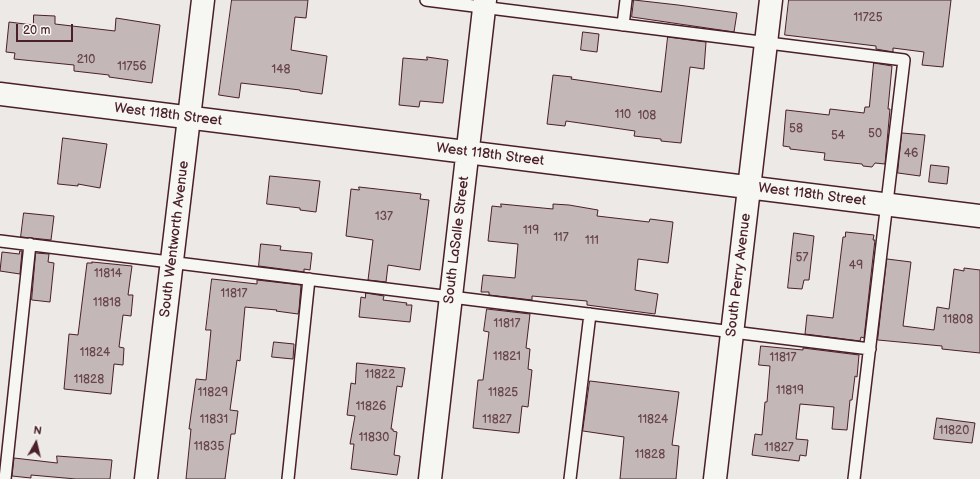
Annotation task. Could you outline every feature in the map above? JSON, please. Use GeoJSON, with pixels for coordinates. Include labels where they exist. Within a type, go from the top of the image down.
{"type":"FeatureCollection","features":[{"type":"Feature","properties":{"kind":"street","name":"South Wentworth Avenue"},"geometry":{"type":"LineString","coordinates":[[146,479],[203,0]]}},
{"type":"Feature","properties":{"kind":"street","name":"South Perry Avenue"},"geometry":{"type":"LineString","coordinates":[[715,479],[771,0]]}},
{"type":"Feature","properties":{"kind":"street","name":"South LaSalle Street"},"geometry":{"type":"LineString","coordinates":[[430,479],[485,4]]}},
{"type":"Feature","properties":{"kind":"street","name":"West 118th Street"},"geometry":{"type":"LineString","coordinates":[[0,94],[980,216]]}},
{"type":"Feature","properties":{"kind":"lane"},"geometry":{"type":"LineString","coordinates":[[426,0],[485,4],[623,25],[904,60],[854,479]]}},
{"type":"Feature","properties":{"kind":"lane"},"geometry":{"type":"LineString","coordinates":[[623,25],[626,0]]}},
{"type":"Feature","properties":{"kind":"lane"},"geometry":{"type":"LineString","coordinates":[[0,241],[870,348]]}},
{"type":"Feature","properties":{"kind":"lane"},"geometry":{"type":"LineString","coordinates":[[4,479],[30,244]]}},
{"type":"Feature","properties":{"kind":"lane"},"geometry":{"type":"LineString","coordinates":[[288,479],[309,279]]}},
{"type":"Feature","properties":{"kind":"lane"},"geometry":{"type":"LineString","coordinates":[[570,479],[590,314]]}},
{"type":"Feature","properties":{"kind":"building"},"geometry":{"type":"Polygon","coordinates":[[[232,0],[308,0],[306,18],[295,17],[291,50],[327,56],[322,94],[241,83],[239,98],[219,95],[232,0]]]}},
{"type":"Feature","properties":{"kind":"building"},"geometry":{"type":"Polygon","coordinates":[[[634,0],[737,13],[734,32],[632,17],[634,0]]]}},
{"type":"Feature","properties":{"kind":"building"},"geometry":{"type":"Polygon","coordinates":[[[789,0],[951,0],[943,67],[922,65],[924,52],[893,48],[893,52],[876,49],[876,46],[785,35],[789,0]]]}},
{"type":"Feature","properties":{"kind":"building"},"geometry":{"type":"Polygon","coordinates":[[[34,15],[55,16],[55,24],[115,31],[116,18],[160,25],[152,83],[109,77],[109,75],[74,71],[74,65],[14,59],[15,53],[6,52],[9,22],[33,25],[34,15]]]}},
{"type":"Feature","properties":{"kind":"building"},"geometry":{"type":"Polygon","coordinates":[[[583,32],[599,34],[597,52],[581,50],[583,32]]]}},
{"type":"Feature","properties":{"kind":"building"},"geometry":{"type":"Polygon","coordinates":[[[668,37],[706,42],[704,69],[690,67],[681,143],[634,136],[635,131],[566,121],[565,126],[547,124],[553,75],[661,92],[668,37]]]}},
{"type":"Feature","properties":{"kind":"building"},"geometry":{"type":"Polygon","coordinates":[[[427,57],[448,60],[443,103],[420,101],[419,107],[399,105],[403,58],[427,60],[427,57]]]}},
{"type":"Feature","properties":{"kind":"building"},"geometry":{"type":"Polygon","coordinates":[[[874,63],[892,66],[885,164],[875,163],[872,167],[863,166],[862,164],[824,160],[825,153],[790,149],[790,147],[783,146],[786,110],[829,115],[830,109],[864,113],[865,107],[869,107],[874,63]]]}},
{"type":"Feature","properties":{"kind":"building"},"geometry":{"type":"Polygon","coordinates":[[[902,133],[925,135],[920,176],[898,173],[902,133]]]}},
{"type":"Feature","properties":{"kind":"building"},"geometry":{"type":"Polygon","coordinates":[[[63,138],[107,144],[100,188],[78,184],[78,186],[58,184],[63,138]]]}},
{"type":"Feature","properties":{"kind":"building"},"geometry":{"type":"Polygon","coordinates":[[[931,165],[949,167],[947,184],[929,182],[931,165]]]}},
{"type":"Feature","properties":{"kind":"building"},"geometry":{"type":"Polygon","coordinates":[[[270,176],[320,181],[316,212],[300,210],[300,208],[267,204],[270,176]]]}},
{"type":"Feature","properties":{"kind":"building"},"geometry":{"type":"Polygon","coordinates":[[[359,187],[421,194],[420,199],[429,200],[420,270],[388,265],[386,282],[368,280],[373,240],[346,236],[351,189],[359,190],[359,187]]]}},
{"type":"Feature","properties":{"kind":"building"},"geometry":{"type":"Polygon","coordinates":[[[501,204],[553,209],[553,204],[569,205],[598,210],[597,216],[649,222],[650,219],[673,222],[668,263],[638,259],[635,290],[658,294],[655,314],[587,305],[587,301],[532,296],[532,300],[489,295],[489,292],[481,292],[483,275],[515,278],[518,244],[488,241],[492,206],[501,207],[501,204]]]}},
{"type":"Feature","properties":{"kind":"building"},"geometry":{"type":"Polygon","coordinates":[[[24,213],[54,216],[51,240],[21,237],[24,213]]]}},
{"type":"Feature","properties":{"kind":"building"},"geometry":{"type":"Polygon","coordinates":[[[846,232],[874,235],[873,240],[875,240],[864,338],[861,337],[860,341],[805,334],[807,315],[833,318],[843,237],[845,237],[846,232]]]}},
{"type":"Feature","properties":{"kind":"building"},"geometry":{"type":"Polygon","coordinates":[[[794,233],[814,236],[809,280],[804,280],[802,289],[788,288],[794,233]]]}},
{"type":"Feature","properties":{"kind":"building"},"geometry":{"type":"Polygon","coordinates":[[[261,244],[281,246],[280,250],[312,253],[310,270],[304,269],[304,272],[259,266],[261,244]]]}},
{"type":"Feature","properties":{"kind":"building"},"geometry":{"type":"Polygon","coordinates":[[[20,251],[22,251],[20,274],[0,271],[2,252],[19,254],[20,251]]]}},
{"type":"Feature","properties":{"kind":"building"},"geometry":{"type":"Polygon","coordinates":[[[36,253],[49,254],[48,262],[54,263],[50,302],[32,300],[36,253]]]}},
{"type":"Feature","properties":{"kind":"building"},"geometry":{"type":"Polygon","coordinates":[[[887,259],[911,262],[903,326],[934,330],[937,307],[949,309],[954,269],[964,271],[964,268],[980,270],[980,353],[942,349],[942,346],[878,340],[887,259]]]}},
{"type":"Feature","properties":{"kind":"building"},"geometry":{"type":"Polygon","coordinates":[[[92,262],[132,266],[128,295],[133,295],[131,316],[123,315],[119,347],[124,348],[123,365],[114,364],[111,394],[64,389],[69,334],[78,335],[87,263],[92,262]]]}},
{"type":"Feature","properties":{"kind":"building"},"geometry":{"type":"Polygon","coordinates":[[[212,279],[257,284],[257,280],[301,285],[299,310],[298,314],[276,311],[277,310],[245,307],[240,361],[237,360],[230,410],[238,411],[235,434],[231,434],[225,479],[186,479],[191,429],[189,429],[196,379],[206,380],[211,330],[206,330],[212,279]]]}},
{"type":"Feature","properties":{"kind":"building"},"geometry":{"type":"Polygon","coordinates":[[[366,293],[384,296],[383,300],[412,305],[410,322],[359,317],[361,297],[365,298],[366,293]]]}},
{"type":"Feature","properties":{"kind":"building"},"geometry":{"type":"Polygon","coordinates":[[[487,309],[530,314],[526,348],[530,349],[528,369],[532,370],[528,407],[522,406],[519,433],[473,428],[478,380],[483,380],[489,332],[484,331],[487,309]]]}},
{"type":"Feature","properties":{"kind":"building"},"geometry":{"type":"Polygon","coordinates":[[[274,342],[294,344],[293,359],[272,357],[274,342]]]}},
{"type":"Feature","properties":{"kind":"building"},"geometry":{"type":"Polygon","coordinates":[[[761,346],[803,350],[803,348],[859,355],[857,377],[855,376],[852,400],[850,400],[847,430],[832,429],[834,407],[800,404],[796,439],[808,440],[806,456],[800,455],[799,461],[752,455],[755,434],[762,435],[770,366],[759,365],[761,346]]]}},
{"type":"Feature","properties":{"kind":"building"},"geometry":{"type":"Polygon","coordinates":[[[357,363],[405,368],[402,387],[397,386],[391,429],[397,432],[394,455],[400,456],[397,475],[351,469],[354,444],[350,444],[355,416],[347,415],[351,383],[355,384],[357,363]]]}},
{"type":"Feature","properties":{"kind":"building"},"geometry":{"type":"Polygon","coordinates":[[[590,381],[679,392],[672,445],[679,446],[676,479],[620,479],[624,437],[583,431],[590,381]]]}},
{"type":"Feature","properties":{"kind":"building"},"geometry":{"type":"Polygon","coordinates":[[[937,418],[975,423],[972,443],[934,439],[937,418]]]}},
{"type":"Feature","properties":{"kind":"building"},"geometry":{"type":"Polygon","coordinates":[[[57,456],[112,460],[110,479],[76,479],[31,475],[31,478],[12,476],[14,458],[57,463],[57,456]]]}}]}
